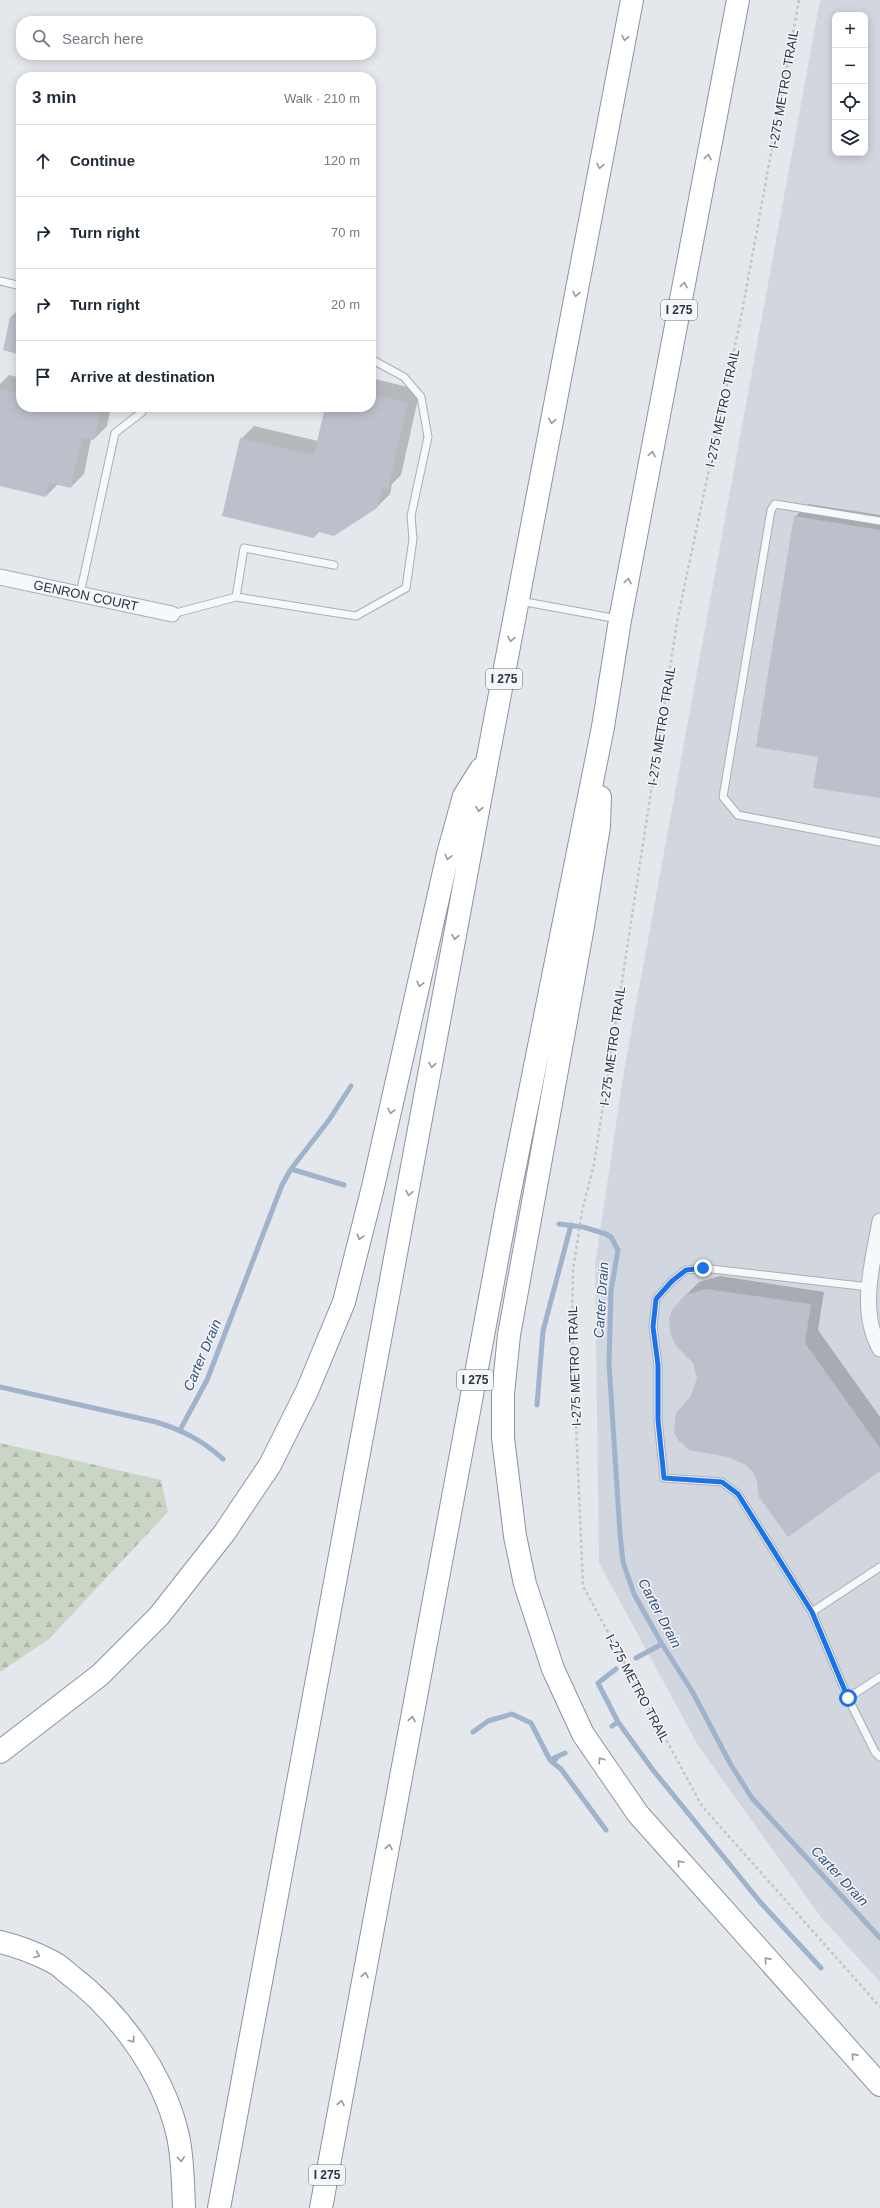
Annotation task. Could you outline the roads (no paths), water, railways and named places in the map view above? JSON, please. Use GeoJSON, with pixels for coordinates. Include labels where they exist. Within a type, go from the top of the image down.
{"type":"FeatureCollection","features":[{"type":"Feature","properties":{"kind":"highway","name":"I 275"},"geometry":{"type":"LineString","coordinates":[[219,2208],[488,757],[632,0]]}},
{"type":"Feature","properties":{"kind":"highway","name":"I 275"},"geometry":{"type":"LineString","coordinates":[[321,2208],[508,1201],[603,727],[620,620],[738,0]]}},
{"type":"Feature","properties":{"kind":"highway"},"geometry":{"type":"LineString","coordinates":[[603,727],[599,826],[582,932],[509,1335],[503,1394],[503,1438],[515,1536],[525,1584],[553,1669],[583,1734],[638,1814],[880,2085]]}},
{"type":"Feature","properties":{"kind":"highway"},"geometry":{"type":"LineString","coordinates":[[0,1752],[100,1675],[159,1616],[225,1532],[266,1472],[307,1391],[344,1302],[373,1187],[448,854],[464,796],[488,757]]}},
{"type":"Feature","properties":{"kind":"highway"},"geometry":{"type":"LineString","coordinates":[[0,1942],[14,1945],[52,1961],[88,1988],[121,2024],[148,2064],[166,2098],[178,2136],[184,2183],[184,2208]]}},
{"type":"Feature","properties":{"kind":"highway"},"geometry":{"type":"LineString","coordinates":[[326,2208],[334,2141]]}},
{"type":"Feature","properties":{"kind":"street","name":"GENRON COURT"},"geometry":{"type":"LineString","coordinates":[[0,577],[172,614]]}},
{"type":"Feature","properties":{"kind":"street"},"geometry":{"type":"LineString","coordinates":[[880,1221],[868,1300],[871,1328],[880,1349]]}},
{"type":"Feature","properties":{"kind":"lane"},"geometry":{"type":"LineString","coordinates":[[0,281],[16,285]]}},
{"type":"Feature","properties":{"kind":"lane"},"geometry":{"type":"LineString","coordinates":[[172,614],[236,597],[356,616],[406,588],[413,539],[411,516],[428,437],[421,397],[404,377],[376,363]]}},
{"type":"Feature","properties":{"kind":"lane"},"geometry":{"type":"LineString","coordinates":[[80,594],[115,433],[142,412]]}},
{"type":"Feature","properties":{"kind":"lane"},"geometry":{"type":"LineString","coordinates":[[880,521],[775,504],[771,510],[723,797],[738,815],[880,842]]}},
{"type":"Feature","properties":{"kind":"lane"},"geometry":{"type":"LineString","coordinates":[[236,597],[244,548],[334,565]]}},
{"type":"Feature","properties":{"kind":"lane"},"geometry":{"type":"LineString","coordinates":[[518,600],[620,620]]}},
{"type":"Feature","properties":{"kind":"lane"},"geometry":{"type":"LineString","coordinates":[[869,1287],[703,1268],[686,1270],[672,1281],[656,1299],[653,1327],[658,1365],[658,1420],[664,1478],[722,1482],[738,1494],[812,1612],[848,1698],[875,1752],[880,1757]]}},
{"type":"Feature","properties":{"kind":"lane"},"geometry":{"type":"LineString","coordinates":[[812,1612],[880,1567]]}},
{"type":"Feature","properties":{"kind":"lane"},"geometry":{"type":"LineString","coordinates":[[848,1698],[880,1677]]}},
{"type":"Feature","properties":{"kind":"waterway","name":"Carter Drain"},"geometry":{"type":"LineString","coordinates":[[180,1430],[207,1380],[282,1185],[291,1169],[329,1120],[351,1086]]}},
{"type":"Feature","properties":{"kind":"waterway","name":"Carter Drain"},"geometry":{"type":"LineString","coordinates":[[291,1169],[344,1185]]}},
{"type":"Feature","properties":{"kind":"waterway","name":"Carter Drain"},"geometry":{"type":"LineString","coordinates":[[559,1224],[583,1227],[606,1234],[611,1237],[618,1250],[611,1291],[609,1363],[623,1562],[634,1594],[662,1644],[692,1691],[731,1765],[752,1798],[880,1938]]}},
{"type":"Feature","properties":{"kind":"waterway"},"geometry":{"type":"LineString","coordinates":[[537,1405],[543,1331],[571,1225]]}},
{"type":"Feature","properties":{"kind":"waterway","name":"Carter Drain"},"geometry":{"type":"LineString","coordinates":[[0,1387],[156,1422],[191,1436],[207,1446],[223,1459]]}},
{"type":"Feature","properties":{"kind":"waterway"},"geometry":{"type":"LineString","coordinates":[[636,1658],[662,1644]]}},
{"type":"Feature","properties":{"kind":"waterway"},"geometry":{"type":"LineString","coordinates":[[616,1669],[598,1683],[618,1722],[653,1770],[761,1903],[821,1968]]}},
{"type":"Feature","properties":{"kind":"waterway"},"geometry":{"type":"LineString","coordinates":[[473,1732],[488,1721],[512,1714],[531,1723],[550,1760],[565,1753]]}},
{"type":"Feature","properties":{"kind":"waterway"},"geometry":{"type":"LineString","coordinates":[[612,1726],[618,1722]]}},
{"type":"Feature","properties":{"kind":"waterway"},"geometry":{"type":"LineString","coordinates":[[556,1759],[552,1762],[561,1769],[606,1830]]}}]}
